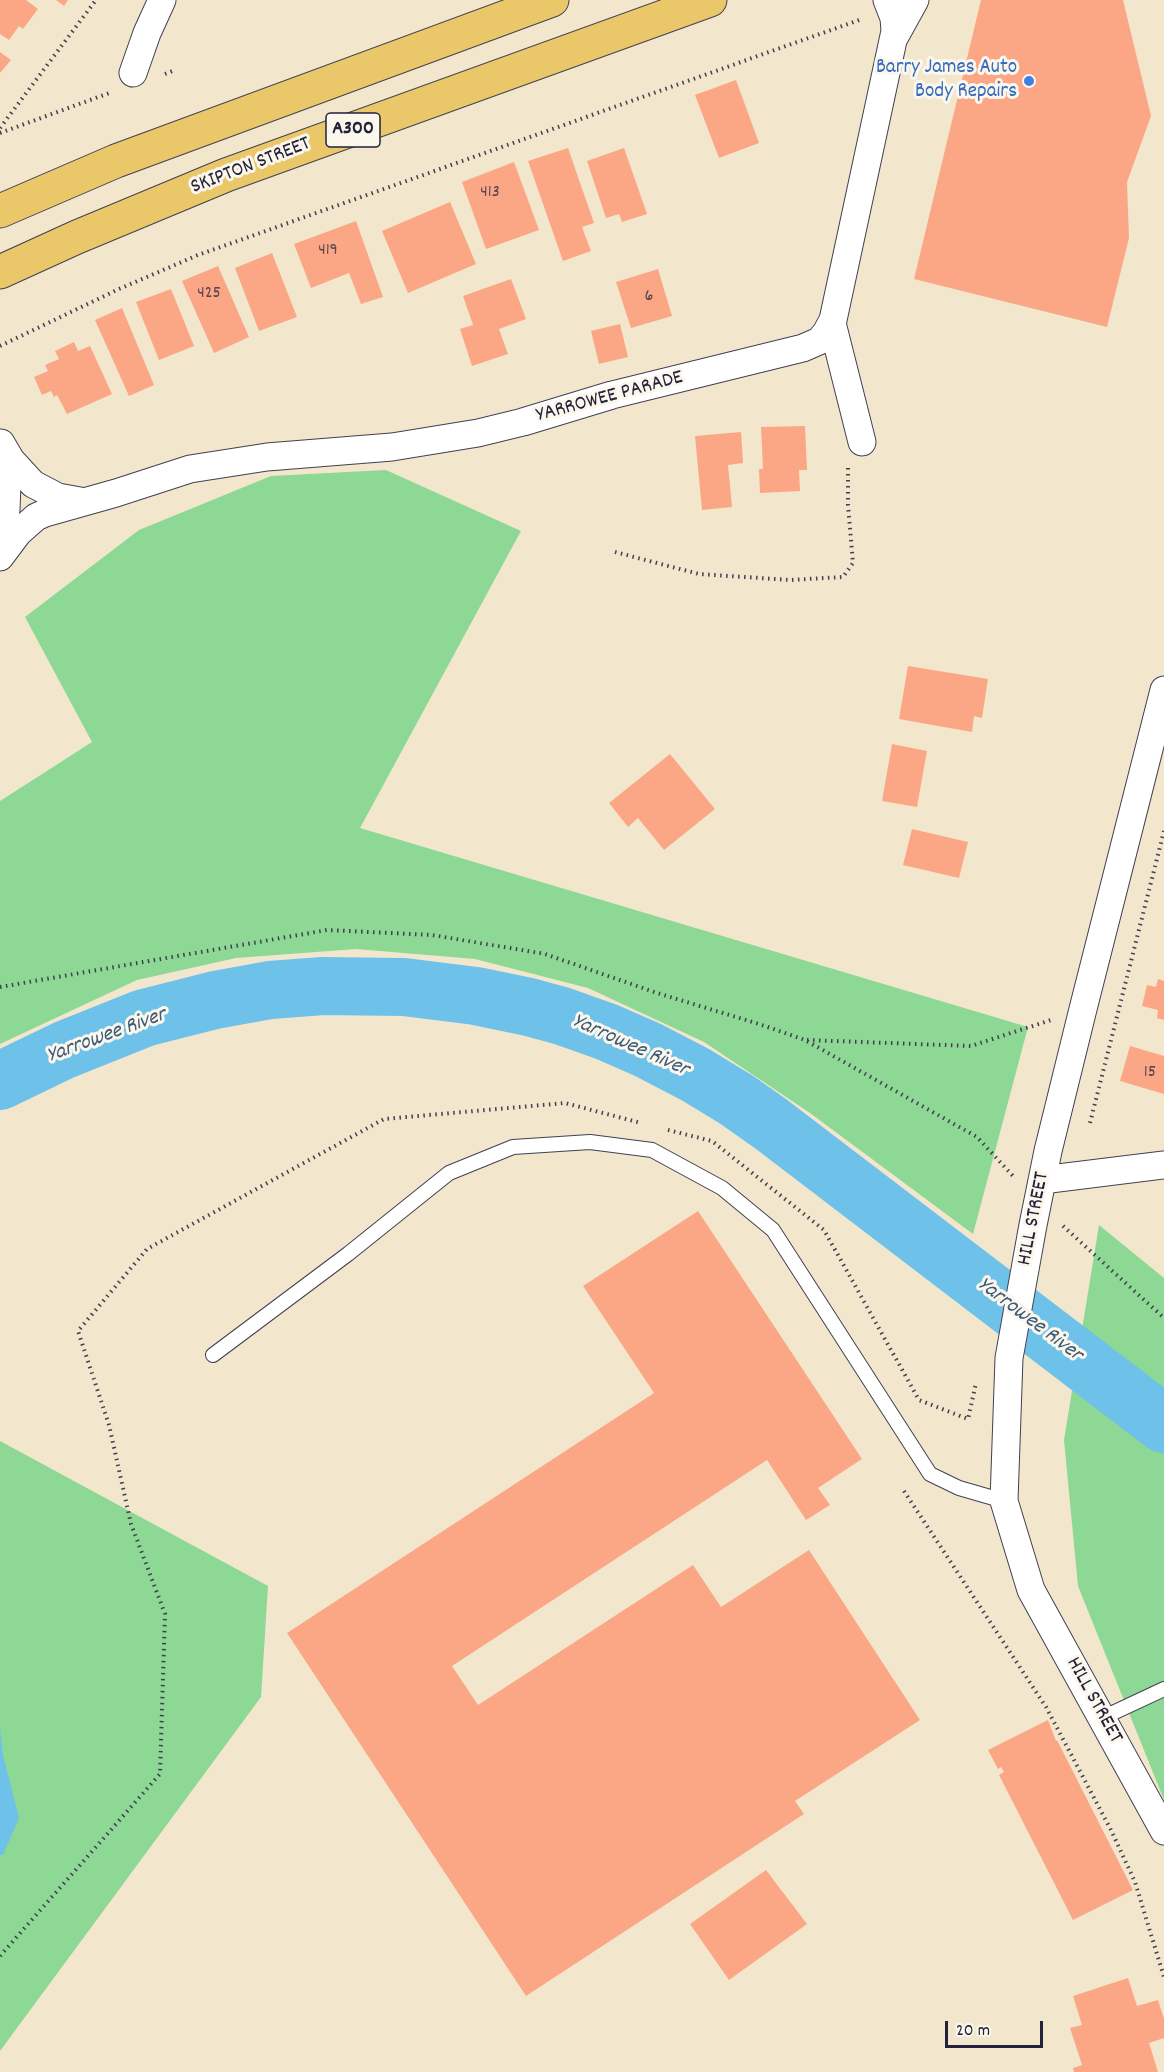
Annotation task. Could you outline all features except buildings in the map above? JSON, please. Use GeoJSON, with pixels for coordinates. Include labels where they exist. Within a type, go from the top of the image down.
{"type":"FeatureCollection","features":[{"type":"Feature","properties":{"kind":"highway","name":"A300"},"geometry":{"type":"LineString","coordinates":[[0,211],[116,161],[552,0]]}},
{"type":"Feature","properties":{"kind":"highway","name":"SKIPTON STREET"},"geometry":{"type":"LineString","coordinates":[[0,272],[226,175],[710,0]]}},
{"type":"Feature","properties":{"kind":"street"},"geometry":{"type":"LineString","coordinates":[[144,75],[147,33],[162,0]]}},
{"type":"Feature","properties":{"kind":"street"},"geometry":{"type":"LineString","coordinates":[[862,439],[832,323],[893,41],[898,3]]}},
{"type":"Feature","properties":{"kind":"street","name":"YARROWEE PARADE"},"geometry":{"type":"LineString","coordinates":[[0,557],[11,540],[36,517],[53,509],[173,474],[212,465],[267,457],[392,447],[478,433],[612,395],[803,348],[819,341],[832,323]]}},
{"type":"Feature","properties":{"kind":"street","name":"YARROWEE PARADE"},"geometry":{"type":"LineString","coordinates":[[0,442],[18,469],[40,489],[71,500],[93,499]]}},
{"type":"Feature","properties":{"kind":"street","name":"YARROWEE PARADE"},"geometry":{"type":"LineString","coordinates":[[0,442],[5,460],[7,484],[6,510],[0,542]]}},
{"type":"Feature","properties":{"kind":"street","name":"HILL STREET"},"geometry":{"type":"LineString","coordinates":[[1164,690],[1083,1009],[1029,1180],[1027,1264],[1009,1358],[1004,1501],[1031,1590],[1164,1831]]}},
{"type":"Feature","properties":{"kind":"street"},"geometry":{"type":"LineString","coordinates":[[1029,1180],[1164,1165]]}},
{"type":"Feature","properties":{"kind":"lane"},"geometry":{"type":"LineString","coordinates":[[213,1355],[348,1254],[449,1173],[513,1147],[590,1142],[652,1150],[722,1188],[773,1230],[930,1474],[959,1488],[1004,1501]]}},
{"type":"Feature","properties":{"kind":"lane"},"geometry":{"type":"LineString","coordinates":[[1102,1718],[1164,1689]]}},
{"type":"Feature","properties":{"kind":"path"},"geometry":{"type":"LineString","coordinates":[[0,130],[96,0]]}},
{"type":"Feature","properties":{"kind":"path"},"geometry":{"type":"LineString","coordinates":[[0,346],[119,289],[198,255],[898,3]]}},
{"type":"Feature","properties":{"kind":"path"},"geometry":{"type":"LineString","coordinates":[[144,75],[176,70]]}},
{"type":"Feature","properties":{"kind":"path"},"geometry":{"type":"LineString","coordinates":[[0,130],[113,92]]}},
{"type":"Feature","properties":{"kind":"path"},"geometry":{"type":"LineString","coordinates":[[615,552],[699,574],[790,580],[843,577],[853,563],[847,477],[850,458],[862,439]]}},
{"type":"Feature","properties":{"kind":"path"},"geometry":{"type":"LineString","coordinates":[[1090,1123],[1164,831]]}},
{"type":"Feature","properties":{"kind":"path"},"geometry":{"type":"LineString","coordinates":[[0,987],[327,930],[432,935],[545,954],[657,993],[805,1040],[977,1137],[1029,1180]]}},
{"type":"Feature","properties":{"kind":"path"},"geometry":{"type":"LineString","coordinates":[[805,1040],[971,1046],[1083,1009]]}},
{"type":"Feature","properties":{"kind":"path"},"geometry":{"type":"LineString","coordinates":[[0,1956],[160,1774],[165,1614],[131,1524],[109,1425],[78,1331],[147,1249],[384,1119],[565,1103],[644,1124]]}},
{"type":"Feature","properties":{"kind":"path"},"geometry":{"type":"LineString","coordinates":[[666,1130],[712,1141],[824,1230],[919,1400],[968,1419]]}},
{"type":"Feature","properties":{"kind":"path"},"geometry":{"type":"LineString","coordinates":[[1072,1236],[1164,1318]]}},
{"type":"Feature","properties":{"kind":"path"},"geometry":{"type":"LineString","coordinates":[[903,1491],[1046,1707],[1111,1830],[1135,1882],[1164,1977]]}},
{"type":"Feature","properties":{"kind":"green space"},"geometry":{"type":"Polygon","coordinates":[[[386,470],[521,531],[360,828],[1028,1027],[973,1234],[810,1113],[704,1042],[588,988],[475,959],[356,949],[236,958],[137,980],[0,1044],[0,801],[92,742],[25,617],[139,530],[271,476],[386,470]]]}},
{"type":"Feature","properties":{"kind":"green space"},"geometry":{"type":"Polygon","coordinates":[[[1099,1225],[1164,1278],[1164,1800],[1078,1586],[1064,1440],[1099,1225]]]}},
{"type":"Feature","properties":{"kind":"green space"},"geometry":{"type":"Polygon","coordinates":[[[0,1441],[268,1586],[261,1697],[0,2051],[0,1441]]]}},
{"type":"Feature","properties":{"kind":"water"},"geometry":{"type":"Polygon","coordinates":[[[0,1728],[3,1755],[19,1818],[3,1855],[0,1855],[0,1728]]]}},
{"type":"Feature","properties":{"kind":"waterway","name":"Yarrowee River"},"geometry":{"type":"LineString","coordinates":[[0,1081],[64,1050],[144,1018],[215,1000],[270,990],[323,986],[404,987],[476,996],[562,1016],[648,1050],[737,1100],[1164,1424]]}},
{"type":"Feature","properties":{"kind":"place","name":"Barry James Auto Body Repairs"},"geometry":{"type":"Point","coordinates":[1029,81]}}]}
